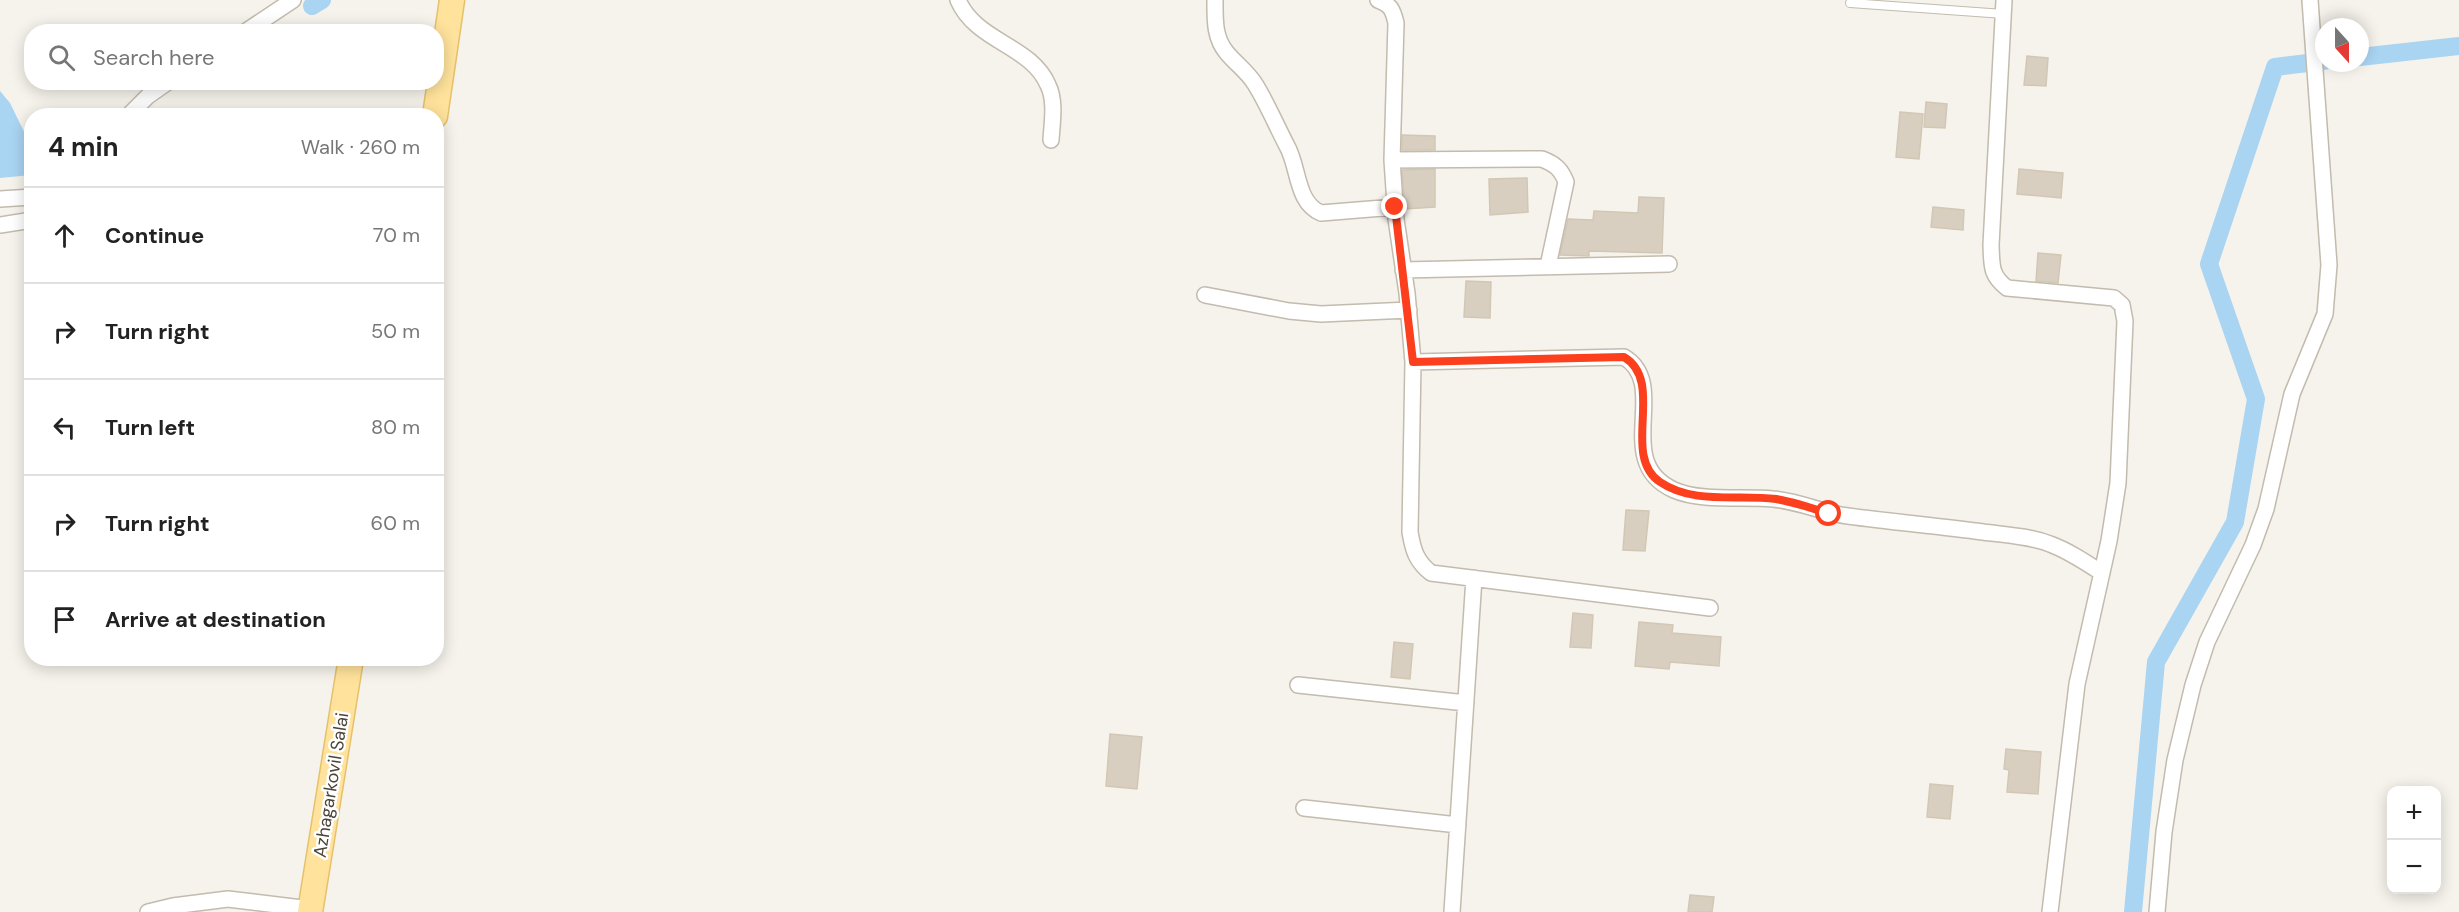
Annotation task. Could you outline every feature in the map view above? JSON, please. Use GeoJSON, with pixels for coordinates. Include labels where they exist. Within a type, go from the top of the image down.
{"type":"FeatureCollection","features":[{"type":"Feature","properties":{"kind":"main road"},"geometry":{"type":"LineString","coordinates":[[444,55],[452,0]]}},
{"type":"Feature","properties":{"kind":"main road"},"geometry":{"type":"LineString","coordinates":[[436,108],[439,90]]}},
{"type":"Feature","properties":{"kind":"main road","name":"Azhagarkovil Salai"},"geometry":{"type":"LineString","coordinates":[[310,911],[350,666]]}},
{"type":"Feature","properties":{"kind":"street"},"geometry":{"type":"LineString","coordinates":[[257,24],[293,0]]}},
{"type":"Feature","properties":{"kind":"street"},"geometry":{"type":"LineString","coordinates":[[958,0],[970,19],[990,37],[1018,52],[1038,68],[1049,86],[1053,112],[1051,140]]}},
{"type":"Feature","properties":{"kind":"street"},"geometry":{"type":"LineString","coordinates":[[1215,0],[1215,25],[1219,42],[1255,83],[1288,147],[1296,166],[1302,193],[1312,210],[1321,213],[1395,207]]}},
{"type":"Feature","properties":{"kind":"street"},"geometry":{"type":"LineString","coordinates":[[1378,0],[1387,3],[1393,10],[1395,23],[1392,160],[1395,207],[1409,310],[1413,362],[1410,532],[1413,551],[1421,565],[1431,573],[1710,608]]}},
{"type":"Feature","properties":{"kind":"street"},"geometry":{"type":"LineString","coordinates":[[2157,912],[2164,832],[2175,760],[2193,685],[2207,642],[2253,545],[2266,508],[2292,394],[2325,314],[2329,265],[2310,0]]}},
{"type":"Feature","properties":{"kind":"street"},"geometry":{"type":"LineString","coordinates":[[2004,7],[1990,245],[1992,268],[1996,279],[2007,288],[2114,298],[2122,305],[2126,321],[2118,483],[2102,573],[2077,684],[2050,912]]}},
{"type":"Feature","properties":{"kind":"street"},"geometry":{"type":"LineString","coordinates":[[136,108],[157,90]]}},
{"type":"Feature","properties":{"kind":"street"},"geometry":{"type":"LineString","coordinates":[[1392,160],[1542,159],[1553,163],[1561,170],[1566,182],[1548,267]]}},
{"type":"Feature","properties":{"kind":"street"},"geometry":{"type":"LineString","coordinates":[[0,199],[24,198]]}},
{"type":"Feature","properties":{"kind":"street"},"geometry":{"type":"LineString","coordinates":[[0,225],[24,221]]}},
{"type":"Feature","properties":{"kind":"street"},"geometry":{"type":"LineString","coordinates":[[1403,270],[1669,264]]}},
{"type":"Feature","properties":{"kind":"street"},"geometry":{"type":"LineString","coordinates":[[1205,295],[1289,311],[1321,314],[1409,310]]}},
{"type":"Feature","properties":{"kind":"street"},"geometry":{"type":"LineString","coordinates":[[1413,362],[1624,357],[1634,362],[1644,394],[1642,444],[1648,466],[1657,480],[1676,491],[1706,496],[1774,499],[1829,514],[2010,535],[2048,543],[2067,551],[2102,573]]}},
{"type":"Feature","properties":{"kind":"street"},"geometry":{"type":"LineString","coordinates":[[1452,912],[1474,578]]}},
{"type":"Feature","properties":{"kind":"street"},"geometry":{"type":"LineString","coordinates":[[1298,685],[1466,703]]}},
{"type":"Feature","properties":{"kind":"street"},"geometry":{"type":"LineString","coordinates":[[1304,808],[1458,825]]}},
{"type":"Feature","properties":{"kind":"street"},"geometry":{"type":"LineString","coordinates":[[148,912],[173,906],[228,899],[310,911]]}},
{"type":"Feature","properties":{"kind":"lane"},"geometry":{"type":"LineString","coordinates":[[1850,3],[2004,7]]}},
{"type":"Feature","properties":{"kind":"water"},"geometry":{"type":"Polygon","coordinates":[[[0,91],[10,103],[24,132],[24,176],[0,178],[0,91]]]}},
{"type":"Feature","properties":{"kind":"building"},"geometry":{"type":"Polygon","coordinates":[[[2027,56],[2048,58],[2046,86],[2024,85],[2027,56]]]}},
{"type":"Feature","properties":{"kind":"building"},"geometry":{"type":"Polygon","coordinates":[[[1926,102],[1947,104],[1945,128],[1924,127],[1926,102]]]}},
{"type":"Feature","properties":{"kind":"building"},"geometry":{"type":"Polygon","coordinates":[[[1900,112],[1923,114],[1919,159],[1896,157],[1900,112]]]}},
{"type":"Feature","properties":{"kind":"building"},"geometry":{"type":"Polygon","coordinates":[[[1402,135],[1435,136],[1435,150],[1402,150],[1402,135]]]}},
{"type":"Feature","properties":{"kind":"building"},"geometry":{"type":"Polygon","coordinates":[[[1435,169],[1435,207],[1405,209],[1402,170],[1435,169]]]}},
{"type":"Feature","properties":{"kind":"building"},"geometry":{"type":"Polygon","coordinates":[[[2019,169],[2063,173],[2061,198],[2017,194],[2019,169]]]}},
{"type":"Feature","properties":{"kind":"building"},"geometry":{"type":"Polygon","coordinates":[[[1527,178],[1528,212],[1490,215],[1489,179],[1527,178]]]}},
{"type":"Feature","properties":{"kind":"building"},"geometry":{"type":"Polygon","coordinates":[[[1639,197],[1664,198],[1662,253],[1589,251],[1589,256],[1560,255],[1568,219],[1593,220],[1594,211],[1638,213],[1639,197]]]}},
{"type":"Feature","properties":{"kind":"building"},"geometry":{"type":"Polygon","coordinates":[[[1933,207],[1964,210],[1963,230],[1931,227],[1933,207]]]}},
{"type":"Feature","properties":{"kind":"building"},"geometry":{"type":"Polygon","coordinates":[[[2038,253],[2061,255],[2058,283],[2036,281],[2038,253]]]}},
{"type":"Feature","properties":{"kind":"building"},"geometry":{"type":"Polygon","coordinates":[[[1466,281],[1491,282],[1490,318],[1464,317],[1466,281]]]}},
{"type":"Feature","properties":{"kind":"building"},"geometry":{"type":"Polygon","coordinates":[[[1626,510],[1649,511],[1645,551],[1623,550],[1626,510]]]}},
{"type":"Feature","properties":{"kind":"building"},"geometry":{"type":"Polygon","coordinates":[[[1573,613],[1593,615],[1591,648],[1570,647],[1573,613]]]}},
{"type":"Feature","properties":{"kind":"building"},"geometry":{"type":"Polygon","coordinates":[[[1639,622],[1673,625],[1672,633],[1721,637],[1719,666],[1670,662],[1669,669],[1635,666],[1639,622]]]}},
{"type":"Feature","properties":{"kind":"building"},"geometry":{"type":"Polygon","coordinates":[[[1394,642],[1413,644],[1410,679],[1391,677],[1394,642]]]}},
{"type":"Feature","properties":{"kind":"building"},"geometry":{"type":"Polygon","coordinates":[[[1110,734],[1142,737],[1137,789],[1106,786],[1110,734]]]}},
{"type":"Feature","properties":{"kind":"building"},"geometry":{"type":"Polygon","coordinates":[[[2006,749],[2041,752],[2038,794],[2007,792],[2009,770],[2004,769],[2006,749]]]}},
{"type":"Feature","properties":{"kind":"building"},"geometry":{"type":"Polygon","coordinates":[[[1930,784],[1953,786],[1950,819],[1927,817],[1930,784]]]}},
{"type":"Feature","properties":{"kind":"building"},"geometry":{"type":"Polygon","coordinates":[[[1690,895],[1714,897],[1712,912],[1688,912],[1690,895]]]}},
{"type":"Feature","properties":{"kind":"waterway"},"geometry":{"type":"LineString","coordinates":[[312,6],[322,0]]}},
{"type":"Feature","properties":{"kind":"waterway"},"geometry":{"type":"LineString","coordinates":[[2369,56],[2459,46]]}},
{"type":"Feature","properties":{"kind":"waterway"},"geometry":{"type":"LineString","coordinates":[[2133,912],[2156,662],[2235,522],[2256,399],[2209,264],[2275,67],[2315,62]]}},
{"type":"Feature","properties":{"kind":"route"},"geometry":{"type":"LineString","coordinates":[[1395,207],[1407,293],[1413,362],[1624,357],[1634,362],[1641,376],[1644,394],[1642,444],[1648,466],[1657,480],[1676,491],[1741,499],[1774,499],[1792,502],[1829,514]]}}]}
